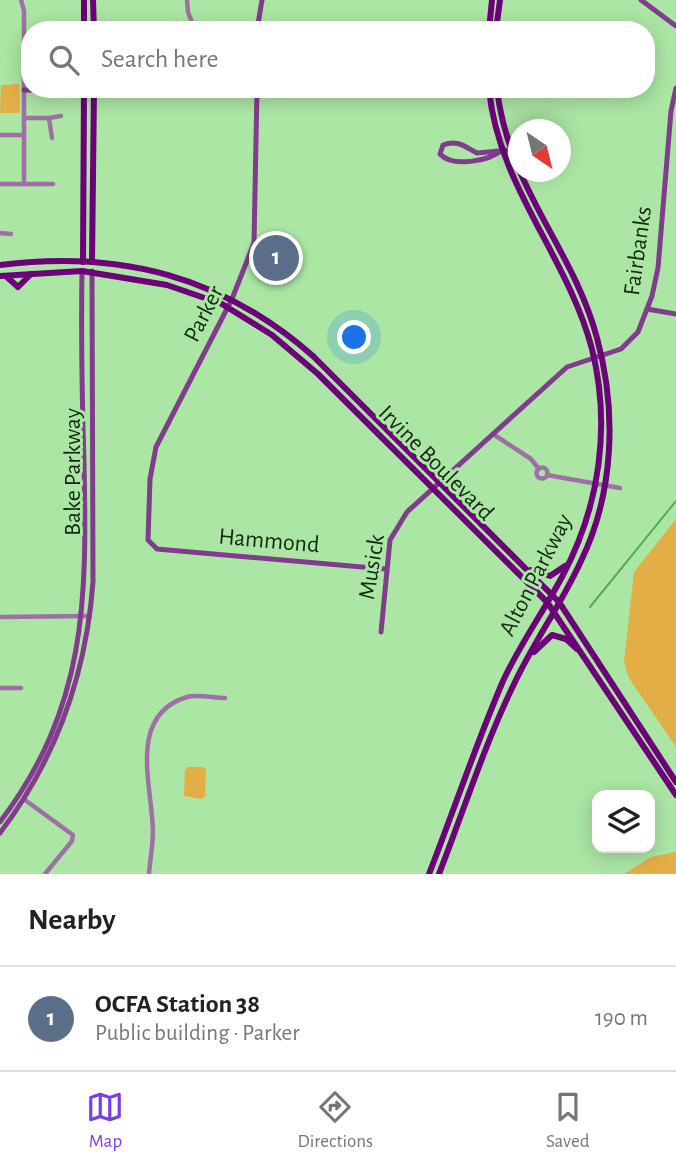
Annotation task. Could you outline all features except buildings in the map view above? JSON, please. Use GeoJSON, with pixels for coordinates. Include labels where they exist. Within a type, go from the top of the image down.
{"type":"FeatureCollection","features":[{"type":"Feature","properties":{"kind":"main road"},"geometry":{"type":"LineString","coordinates":[[84,0],[84,21]]}},
{"type":"Feature","properties":{"kind":"main road"},"geometry":{"type":"LineString","coordinates":[[93,0],[94,21]]}},
{"type":"Feature","properties":{"kind":"main road"},"geometry":{"type":"LineString","coordinates":[[490,21],[492,0]]}},
{"type":"Feature","properties":{"kind":"main road"},"geometry":{"type":"LineString","coordinates":[[497,21],[500,0]]}},
{"type":"Feature","properties":{"kind":"main road","name":"Bake Parkway"},"geometry":{"type":"LineString","coordinates":[[82,271],[84,98]]}},
{"type":"Feature","properties":{"kind":"main road","name":"Bake Parkway"},"geometry":{"type":"LineString","coordinates":[[92,271],[94,98]]}},
{"type":"Feature","properties":{"kind":"main road","name":"Alton Parkway"},"geometry":{"type":"LineString","coordinates":[[439,874],[517,677],[590,540],[600,485],[601,426],[597,356],[575,300],[517,191],[492,98]]}},
{"type":"Feature","properties":{"kind":"main road","name":"Alton Parkway"},"geometry":{"type":"LineString","coordinates":[[498,98],[506,150]]}},
{"type":"Feature","properties":{"kind":"main road","name":"Irvine Boulevard"},"geometry":{"type":"LineString","coordinates":[[0,265],[92,261],[166,273],[232,299],[307,351],[529,569],[559,602],[676,782]]}},
{"type":"Feature","properties":{"kind":"main road","name":"Irvine Boulevard"},"geometry":{"type":"LineString","coordinates":[[33,273],[92,271],[166,285],[227,307],[272,335],[307,363],[554,610],[676,795]]}},
{"type":"Feature","properties":{"kind":"main road"},"geometry":{"type":"LineString","coordinates":[[1,276],[12,278],[18,287],[33,273]]}},
{"type":"Feature","properties":{"kind":"main road"},"geometry":{"type":"LineString","coordinates":[[1,276],[33,273]]}},
{"type":"Feature","properties":{"kind":"main road","name":"Alton Parkway"},"geometry":{"type":"LineString","coordinates":[[429,874],[507,673],[569,563],[600,485]]}},
{"type":"Feature","properties":{"kind":"main road"},"geometry":{"type":"LineString","coordinates":[[529,569],[550,576],[569,563]]}},
{"type":"Feature","properties":{"kind":"main road"},"geometry":{"type":"LineString","coordinates":[[517,677],[541,643],[552,635],[566,639],[590,663]]}},
{"type":"Feature","properties":{"kind":"main road"},"geometry":{"type":"LineString","coordinates":[[464,809],[461,802],[477,760],[474,755]]}},
{"type":"Feature","properties":{"kind":"street"},"geometry":{"type":"LineString","coordinates":[[22,0],[24,21]]}},
{"type":"Feature","properties":{"kind":"street"},"geometry":{"type":"LineString","coordinates":[[187,0],[192,21]]}},
{"type":"Feature","properties":{"kind":"street"},"geometry":{"type":"LineString","coordinates":[[258,21],[262,0]]}},
{"type":"Feature","properties":{"kind":"street"},"geometry":{"type":"LineString","coordinates":[[640,0],[676,26]]}},
{"type":"Feature","properties":{"kind":"street","name":"Fairbanks"},"geometry":{"type":"LineString","coordinates":[[439,482],[567,367],[621,349],[633,340],[647,309],[658,268],[671,111],[676,88]]}},
{"type":"Feature","properties":{"kind":"street"},"geometry":{"type":"LineString","coordinates":[[24,98],[24,184]]}},
{"type":"Feature","properties":{"kind":"street","name":"Parker"},"geometry":{"type":"LineString","coordinates":[[151,546],[148,540],[150,479],[156,447],[232,299],[249,260],[256,233],[257,98]]}},
{"type":"Feature","properties":{"kind":"street"},"geometry":{"type":"LineString","coordinates":[[24,118],[61,116]]}},
{"type":"Feature","properties":{"kind":"street"},"geometry":{"type":"LineString","coordinates":[[49,118],[52,138]]}},
{"type":"Feature","properties":{"kind":"street"},"geometry":{"type":"LineString","coordinates":[[0,135],[24,135]]}},
{"type":"Feature","properties":{"kind":"street"},"geometry":{"type":"LineString","coordinates":[[452,142],[465,145],[477,153],[506,150],[496,155],[466,161],[447,160],[440,154],[443,145],[452,142]]}},
{"type":"Feature","properties":{"kind":"street"},"geometry":{"type":"LineString","coordinates":[[0,184],[53,184]]}},
{"type":"Feature","properties":{"kind":"street"},"geometry":{"type":"LineString","coordinates":[[0,233],[11,234]]}},
{"type":"Feature","properties":{"kind":"street","name":"Bake Parkway"},"geometry":{"type":"LineString","coordinates":[[0,833],[25,800],[68,712],[84,654],[87,616],[82,271]]}},
{"type":"Feature","properties":{"kind":"street","name":"Bake Parkway"},"geometry":{"type":"LineString","coordinates":[[0,822],[31,776],[57,721],[71,678],[93,582],[92,271]]}},
{"type":"Feature","properties":{"kind":"street"},"geometry":{"type":"LineString","coordinates":[[647,309],[676,314]]}},
{"type":"Feature","properties":{"kind":"street"},"geometry":{"type":"LineString","coordinates":[[492,433],[531,459],[539,469],[540,478],[547,475],[620,488]]}},
{"type":"Feature","properties":{"kind":"street","name":"Musick"},"geometry":{"type":"LineString","coordinates":[[381,632],[386,569],[394,531],[407,512],[439,482]]}},
{"type":"Feature","properties":{"kind":"street","name":"Hammond"},"geometry":{"type":"LineString","coordinates":[[151,546],[157,549],[386,569]]}},
{"type":"Feature","properties":{"kind":"street"},"geometry":{"type":"LineString","coordinates":[[0,617],[87,616]]}},
{"type":"Feature","properties":{"kind":"street"},"geometry":{"type":"LineString","coordinates":[[0,688],[21,688]]}},
{"type":"Feature","properties":{"kind":"street"},"geometry":{"type":"LineString","coordinates":[[149,874],[153,832],[146,754],[152,727],[159,716],[173,704],[190,696],[225,698]]}},
{"type":"Feature","properties":{"kind":"street"},"geometry":{"type":"LineString","coordinates":[[25,800],[74,835],[45,874]]}},
{"type":"Feature","properties":{"kind":"shaded area"},"geometry":{"type":"Polygon","coordinates":[[[19,84],[20,113],[0,113],[1,85],[19,84]]]}},
{"type":"Feature","properties":{"kind":"shaded area"},"geometry":{"type":"Polygon","coordinates":[[[676,519],[676,747],[629,678],[624,662],[634,572],[676,519]]]}},
{"type":"Feature","properties":{"kind":"shaded area"},"geometry":{"type":"Polygon","coordinates":[[[188,767],[203,767],[206,770],[205,796],[202,799],[184,796],[185,770],[188,767]]]}},
{"type":"Feature","properties":{"kind":"shaded area"},"geometry":{"type":"Polygon","coordinates":[[[676,852],[676,874],[624,874],[651,857],[676,852]]]}},
{"type":"Feature","properties":{"kind":"waterway"},"geometry":{"type":"LineString","coordinates":[[590,607],[676,501]]}},
{"type":"Feature","properties":{"kind":"place","name":"OCFA Station 38"},"geometry":{"type":"Point","coordinates":[276,258]}}]}
